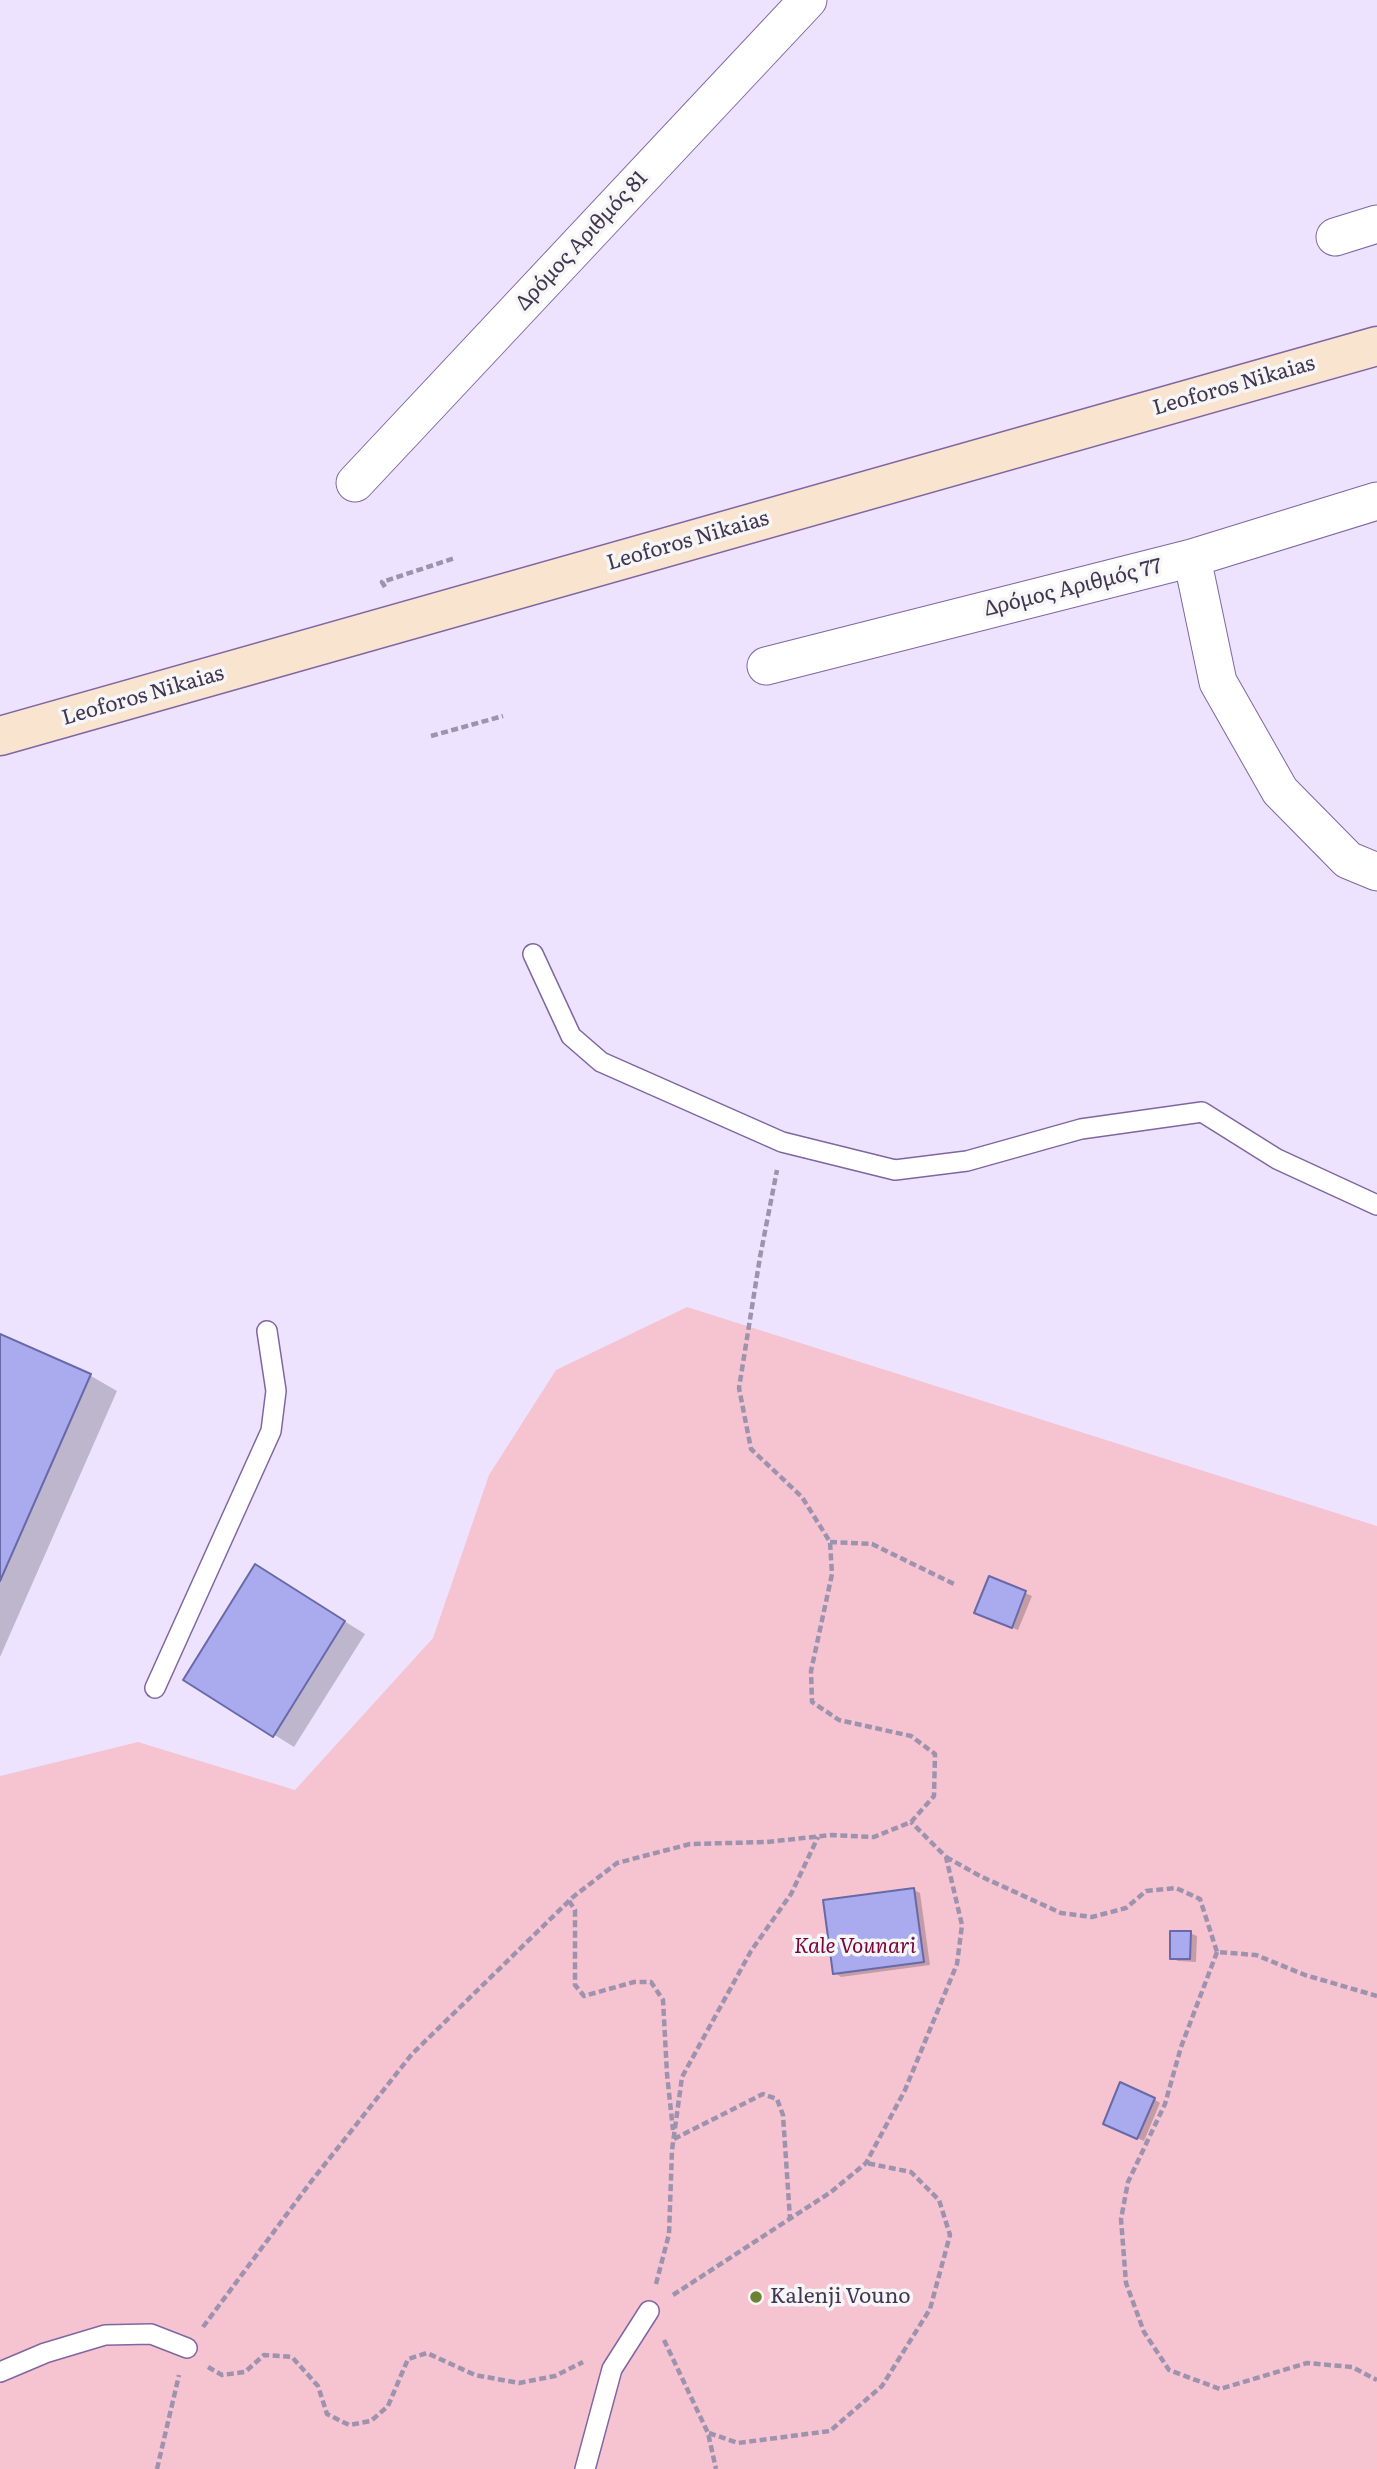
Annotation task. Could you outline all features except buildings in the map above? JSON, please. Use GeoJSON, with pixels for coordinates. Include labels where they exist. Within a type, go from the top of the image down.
{"type":"FeatureCollection","features":[{"type":"Feature","properties":{"kind":"main road","name":"Leoforos Nikaias"},"geometry":{"type":"LineString","coordinates":[[0,736],[1377,346]]}},
{"type":"Feature","properties":{"kind":"street","name":"Δρόμος Αριθμός 81"},"geometry":{"type":"LineString","coordinates":[[355,483],[808,0]]}},
{"type":"Feature","properties":{"kind":"street"},"geometry":{"type":"LineString","coordinates":[[1335,237],[1377,224]]}},
{"type":"Feature","properties":{"kind":"street","name":"Δρόμος Αριθμός 77"},"geometry":{"type":"LineString","coordinates":[[766,666],[1192,558],[1377,501]]}},
{"type":"Feature","properties":{"kind":"street"},"geometry":{"type":"LineString","coordinates":[[1192,558],[1218,682],[1280,791],[1348,860],[1377,872]]}},
{"type":"Feature","properties":{"kind":"lane"},"geometry":{"type":"LineString","coordinates":[[533,954],[571,1036],[601,1062],[782,1142],[895,1170],[967,1161],[1081,1129],[1202,1112],[1277,1159],[1377,1205]]}},
{"type":"Feature","properties":{"kind":"lane"},"geometry":{"type":"LineString","coordinates":[[155,1688],[271,1431],[276,1391],[267,1331]]}},
{"type":"Feature","properties":{"kind":"lane"},"geometry":{"type":"LineString","coordinates":[[585,2469],[612,2369],[649,2311]]}},
{"type":"Feature","properties":{"kind":"lane"},"geometry":{"type":"LineString","coordinates":[[0,2372],[45,2353],[105,2336],[151,2334],[187,2348]]}},
{"type":"Feature","properties":{"kind":"path"},"geometry":{"type":"LineString","coordinates":[[382,582],[456,558]]}},
{"type":"Feature","properties":{"kind":"path"},"geometry":{"type":"LineString","coordinates":[[430,736],[503,716]]}},
{"type":"Feature","properties":{"kind":"path"},"geometry":{"type":"LineString","coordinates":[[157,2469],[171,2399],[187,2348],[310,2183],[412,2054],[569,1901],[617,1863],[690,1844],[766,1842],[818,1837],[874,1837],[911,1822],[934,1796],[936,1754],[911,1736],[839,1720],[812,1702],[811,1671],[832,1574],[830,1542],[802,1497],[751,1448],[739,1388],[782,1142]]}},
{"type":"Feature","properties":{"kind":"path"},"geometry":{"type":"LineString","coordinates":[[830,1542],[872,1544],[956,1585]]}},
{"type":"Feature","properties":{"kind":"path"},"geometry":{"type":"LineString","coordinates":[[911,1822],[946,1857],[980,1876],[1061,1913],[1092,1917],[1126,1908],[1146,1891],[1176,1888],[1200,1899],[1217,1952],[1181,2047],[1165,2104],[1128,2182],[1121,2219],[1126,2283],[1139,2320],[1169,2370],[1220,2389],[1307,2363],[1352,2367],[1377,2380]]}},
{"type":"Feature","properties":{"kind":"path"},"geometry":{"type":"LineString","coordinates":[[716,2469],[708,2433],[649,2311],[669,2234],[674,2139],[682,2077],[751,1951],[791,1894],[818,1837]]}},
{"type":"Feature","properties":{"kind":"path"},"geometry":{"type":"LineString","coordinates":[[649,2311],[831,2192],[866,2163],[905,2090],[957,1964],[962,1925],[946,1857]]}},
{"type":"Feature","properties":{"kind":"path"},"geometry":{"type":"LineString","coordinates":[[569,1901],[575,1910],[575,1985],[584,1996],[634,1982],[651,1982],[663,2000],[674,2139]]}},
{"type":"Feature","properties":{"kind":"path"},"geometry":{"type":"LineString","coordinates":[[1217,1952],[1255,1955],[1305,1975],[1377,1996]]}},
{"type":"Feature","properties":{"kind":"path"},"geometry":{"type":"LineString","coordinates":[[674,2139],[763,2094],[777,2099],[783,2115],[790,2219]]}},
{"type":"Feature","properties":{"kind":"path"},"geometry":{"type":"LineString","coordinates":[[708,2433],[738,2443],[830,2431],[882,2386],[930,2309],[950,2235],[939,2200],[911,2172],[866,2163]]}},
{"type":"Feature","properties":{"kind":"path"},"geometry":{"type":"LineString","coordinates":[[187,2348],[201,2364],[222,2375],[245,2372],[264,2354],[292,2357],[318,2386],[327,2414],[349,2425],[371,2421],[388,2406],[408,2359],[427,2353],[475,2375],[519,2383],[555,2376],[592,2357],[625,2349]]}},
{"type":"Feature","properties":{"kind":"green space","name":"Kale Vounari"},"geometry":{"type":"Polygon","coordinates":[[[687,1307],[1377,1526],[1377,2469],[0,2469],[0,1776],[138,1742],[295,1790],[433,1638],[489,1475],[556,1370],[687,1307]]]}},
{"type":"Feature","properties":{"kind":"place","name":"Kalenji Vouno"},"geometry":{"type":"Point","coordinates":[756,2297]}}]}
